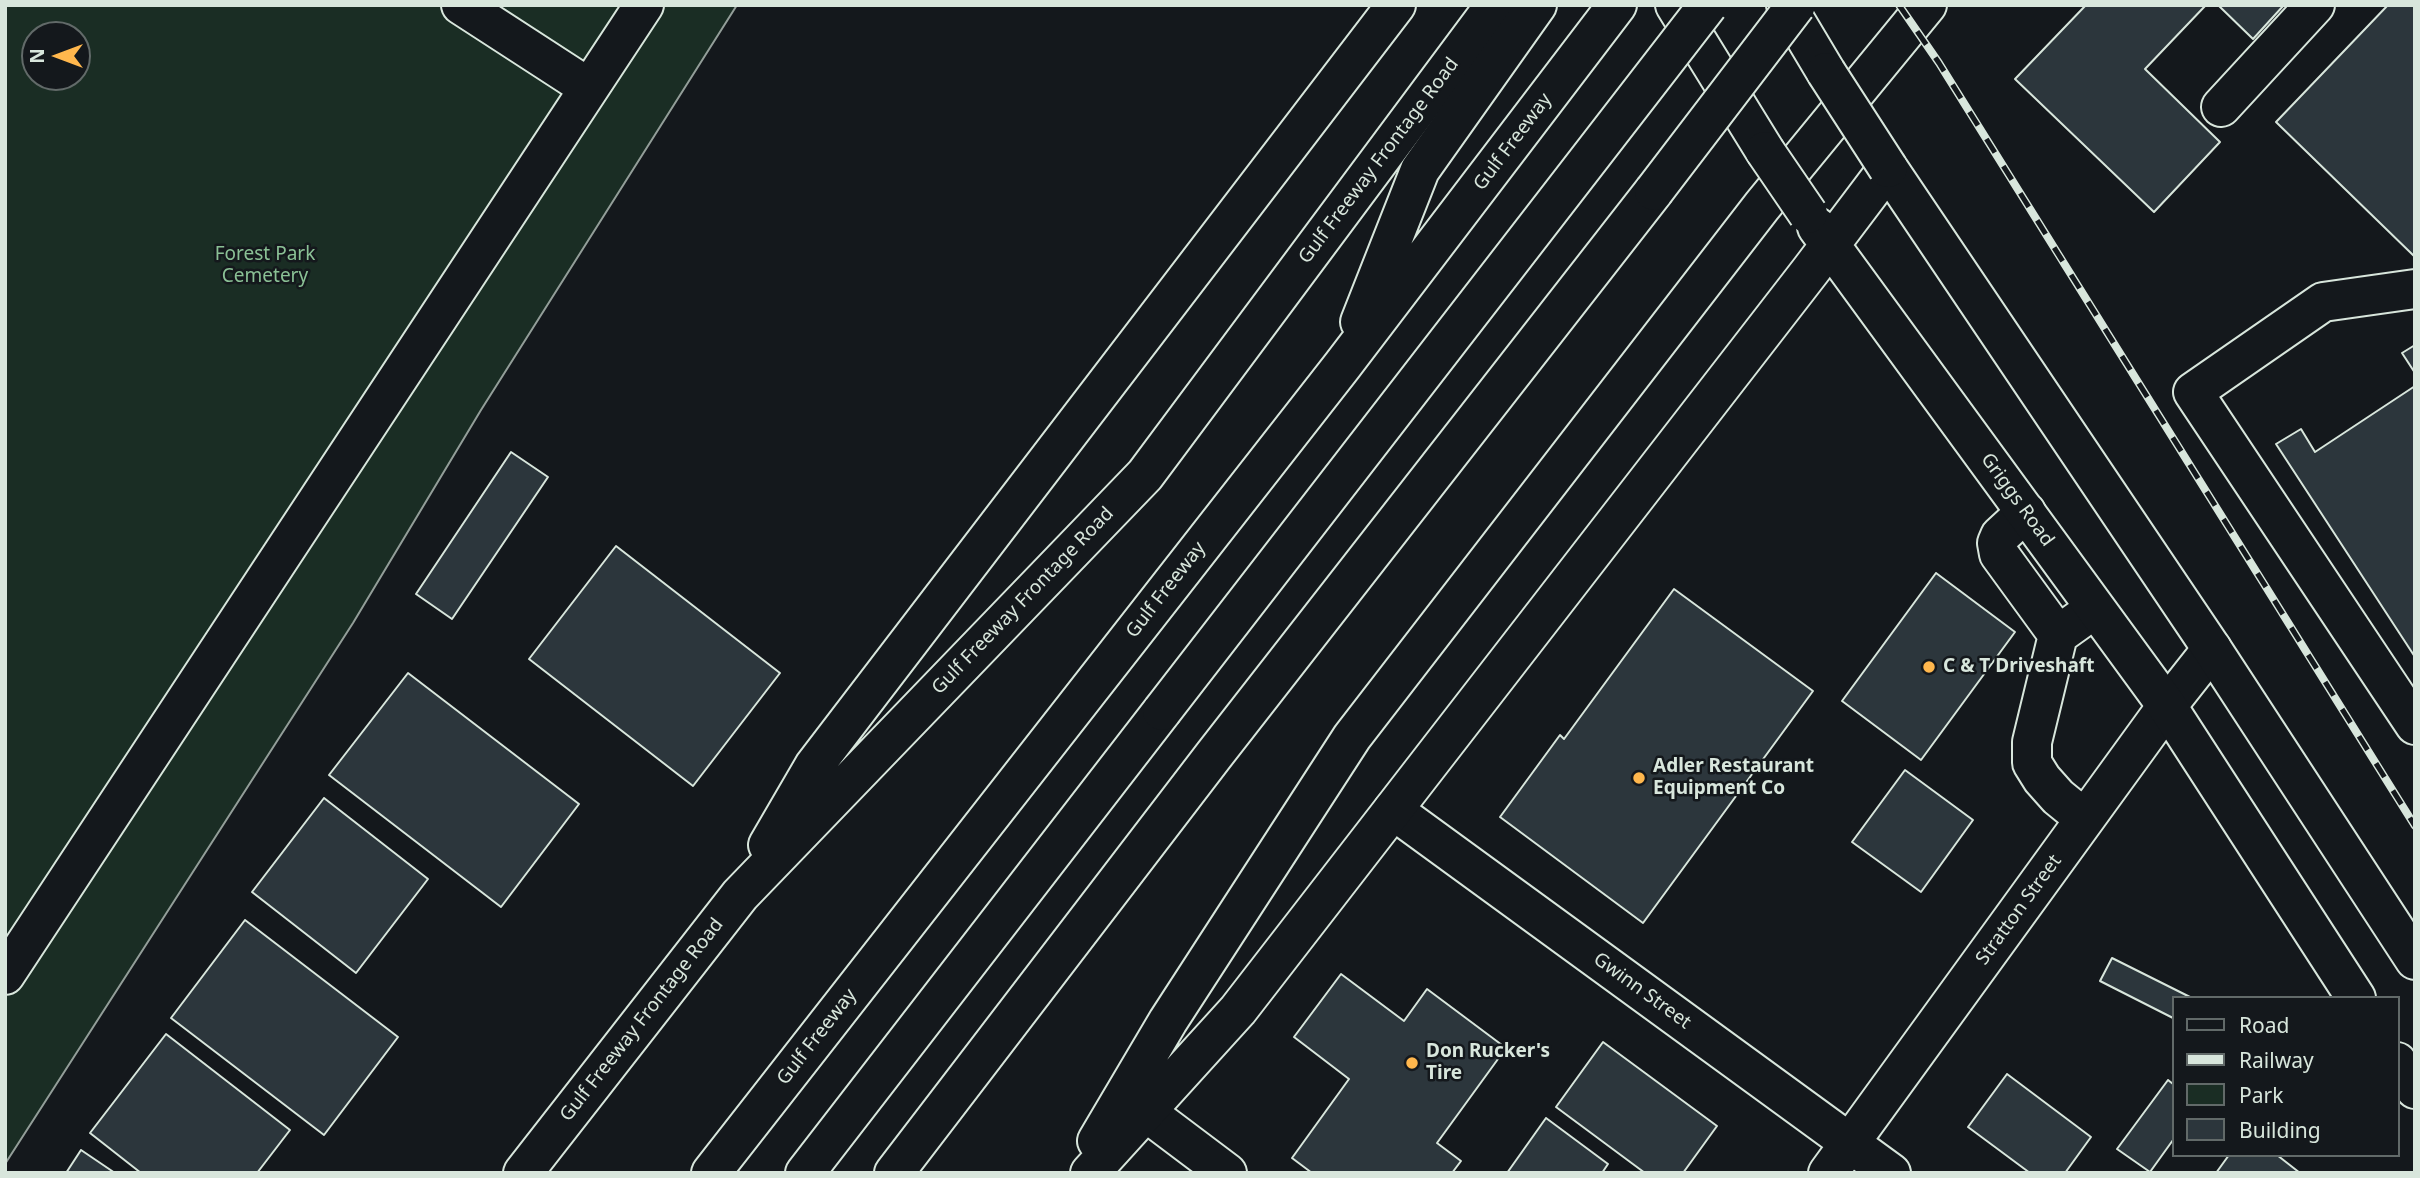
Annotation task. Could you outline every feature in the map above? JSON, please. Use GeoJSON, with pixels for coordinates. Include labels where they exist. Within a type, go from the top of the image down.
{"type":"FeatureCollection","features":[{"type":"Feature","properties":{"kind":"main road"},"geometry":{"type":"LineString","coordinates":[[461,5],[589,88]]}},
{"type":"Feature","properties":{"kind":"main road"},"geometry":{"type":"LineString","coordinates":[[5,975],[644,5]]}},
{"type":"Feature","properties":{"kind":"main road"},"geometry":{"type":"LineString","coordinates":[[740,895],[814,766],[1396,5]]}},
{"type":"Feature","properties":{"kind":"main road","name":"Gulf Freeway Frontage Road"},"geometry":{"type":"LineString","coordinates":[[523,1173],[740,895],[1145,475],[1495,5]]}},
{"type":"Feature","properties":{"kind":"main road"},"geometry":{"type":"LineString","coordinates":[[1342,366],[1420,170],[1537,5]]}},
{"type":"Feature","properties":{"kind":"main road","name":"Gulf Freeway"},"geometry":{"type":"LineString","coordinates":[[711,1173],[1342,366],[1617,5]]}},
{"type":"Feature","properties":{"kind":"main road","name":"Griggs Road"},"geometry":{"type":"LineString","coordinates":[[1675,5],[1765,151],[1808,214],[2167,706],[2355,996]]}},
{"type":"Feature","properties":{"kind":"main road"},"geometry":{"type":"LineString","coordinates":[[805,1173],[1708,5]]}},
{"type":"Feature","properties":{"kind":"main road"},"geometry":{"type":"LineString","coordinates":[[1786,5],[1888,168],[2212,649],[2415,960]]}},
{"type":"Feature","properties":{"kind":"main road"},"geometry":{"type":"LineString","coordinates":[[894,1173],[1214,755],[1796,5]]}},
{"type":"Feature","properties":{"kind":"main road"},"geometry":{"type":"LineString","coordinates":[[1079,1173],[1168,1021],[1352,737],[1762,206],[1927,5]]}},
{"type":"Feature","properties":{"kind":"main road"},"geometry":{"type":"LineString","coordinates":[[2221,107],[2315,5]]}},
{"type":"Feature","properties":{"kind":"main road"},"geometry":{"type":"LineString","coordinates":[[1090,1173],[1238,1010],[1888,168]]}},
{"type":"Feature","properties":{"kind":"main road"},"geometry":{"type":"LineString","coordinates":[[2415,289],[2323,302],[2193,392],[2415,725]]}},
{"type":"Feature","properties":{"kind":"main road"},"geometry":{"type":"LineString","coordinates":[[2026,512],[2000,536],[1997,543],[1999,554],[2058,635]]}},
{"type":"Feature","properties":{"kind":"main road"},"geometry":{"type":"LineString","coordinates":[[2085,820],[2057,797],[2032,763],[2032,742],[2058,635],[2096,607]]}},
{"type":"Feature","properties":{"kind":"main road","name":"Stratton Street"},"geometry":{"type":"LineString","coordinates":[[1828,1173],[2167,706],[2212,649]]}},
{"type":"Feature","properties":{"kind":"main road","name":"Gwinn Street"},"geometry":{"type":"LineString","coordinates":[[1393,810],[1891,1173]]}},
{"type":"Feature","properties":{"kind":"main road"},"geometry":{"type":"LineString","coordinates":[[2399,1065],[2415,1089]]}},
{"type":"Feature","properties":{"kind":"main road"},"geometry":{"type":"LineString","coordinates":[[1146,1112],[1220,1171]]}},
{"type":"Feature","properties":{"kind":"green space","name":"Forest Park Cemetery"},"geometry":{"type":"Polygon","coordinates":[[[5,5],[737,5],[481,410],[353,623],[5,1164],[5,5]]]}},
{"type":"Feature","properties":{"kind":"building"},"geometry":{"type":"Polygon","coordinates":[[[2086,5],[2206,5],[2145,69],[2220,142],[2154,212],[2015,79],[2086,5]]]}},
{"type":"Feature","properties":{"kind":"building"},"geometry":{"type":"Polygon","coordinates":[[[2218,5],[2284,5],[2253,39],[2218,5]]]}},
{"type":"Feature","properties":{"kind":"building"},"geometry":{"type":"Polygon","coordinates":[[[2388,5],[2415,5],[2415,257],[2276,122],[2388,5]]]}},
{"type":"Feature","properties":{"kind":"building"},"geometry":{"type":"Polygon","coordinates":[[[2415,345],[2415,373],[2402,353],[2415,345]]]}},
{"type":"Feature","properties":{"kind":"building"},"geometry":{"type":"Polygon","coordinates":[[[2415,386],[2415,657],[2276,444],[2301,429],[2315,452],[2415,386]]]}},
{"type":"Feature","properties":{"kind":"building"},"geometry":{"type":"Polygon","coordinates":[[[511,452],[548,477],[452,619],[416,594],[511,452]]]}},
{"type":"Feature","properties":{"kind":"building"},"geometry":{"type":"Polygon","coordinates":[[[616,546],[780,673],[693,786],[529,659],[616,546]]]}},
{"type":"Feature","properties":{"kind":"building","name":"C & T Driveshaft"},"geometry":{"type":"Polygon","coordinates":[[[1936,573],[2015,632],[1921,760],[1842,701],[1936,573]]]}},
{"type":"Feature","properties":{"kind":"building","name":"Adler Restaurant Equipment Co"},"geometry":{"type":"Polygon","coordinates":[[[1674,589],[1813,691],[1643,923],[1500,817],[1560,735],[1564,739],[1674,589]]]}},
{"type":"Feature","properties":{"kind":"building"},"geometry":{"type":"Polygon","coordinates":[[[408,673],[579,804],[501,907],[329,775],[408,673]]]}},
{"type":"Feature","properties":{"kind":"building"},"geometry":{"type":"Polygon","coordinates":[[[1905,770],[1973,820],[1921,892],[1852,842],[1905,770]]]}},
{"type":"Feature","properties":{"kind":"building"},"geometry":{"type":"Polygon","coordinates":[[[324,798],[428,879],[356,973],[252,892],[324,798]]]}},
{"type":"Feature","properties":{"kind":"building"},"geometry":{"type":"Polygon","coordinates":[[[245,920],[398,1037],[324,1135],[171,1018],[245,920]]]}},
{"type":"Feature","properties":{"kind":"building"},"geometry":{"type":"Polygon","coordinates":[[[2112,958],[2188,996],[2172,996],[2172,1017],[2100,981],[2112,958]]]}},
{"type":"Feature","properties":{"kind":"building","name":"Don Rucker's Tire"},"geometry":{"type":"Polygon","coordinates":[[[1341,974],[1404,1021],[1427,989],[1506,1048],[1437,1143],[1461,1161],[1452,1173],[1312,1173],[1292,1158],[1349,1079],[1294,1037],[1341,974]]]}},
{"type":"Feature","properties":{"kind":"building"},"geometry":{"type":"Polygon","coordinates":[[[166,1034],[290,1130],[257,1173],[141,1173],[90,1133],[166,1034]]]}},
{"type":"Feature","properties":{"kind":"building"},"geometry":{"type":"Polygon","coordinates":[[[1603,1042],[1717,1126],[1683,1173],[1645,1173],[1556,1107],[1603,1042]]]}},
{"type":"Feature","properties":{"kind":"building"},"geometry":{"type":"Polygon","coordinates":[[[2007,1074],[2091,1137],[2065,1173],[2030,1173],[1968,1127],[2007,1074]]]}},
{"type":"Feature","properties":{"kind":"building"},"geometry":{"type":"Polygon","coordinates":[[[2168,1080],[2172,1083],[2172,1141],[2150,1172],[2117,1149],[2168,1080]]]}},
{"type":"Feature","properties":{"kind":"building"},"geometry":{"type":"Polygon","coordinates":[[[1546,1118],[1608,1164],[1602,1173],[1507,1173],[1546,1118]]]}},
{"type":"Feature","properties":{"kind":"building"},"geometry":{"type":"Polygon","coordinates":[[[81,1150],[115,1173],[66,1173],[81,1150]]]}},
{"type":"Feature","properties":{"kind":"building"},"geometry":{"type":"Polygon","coordinates":[[[2228,1157],[2280,1157],[2300,1173],[2216,1173],[2228,1157]]]}},
{"type":"Feature","properties":{"kind":"railway"},"geometry":{"type":"LineString","coordinates":[[1899,5],[1939,63],[2415,826]]}},
{"type":"Feature","properties":{"kind":"place","name":"C & T Driveshaft"},"geometry":{"type":"Point","coordinates":[1929,667]}},
{"type":"Feature","properties":{"kind":"place","name":"Adler Restaurant Equipment Co"},"geometry":{"type":"Point","coordinates":[1639,778]}},
{"type":"Feature","properties":{"kind":"place","name":"Don Rucker's Tire"},"geometry":{"type":"Point","coordinates":[1412,1063]}}]}
